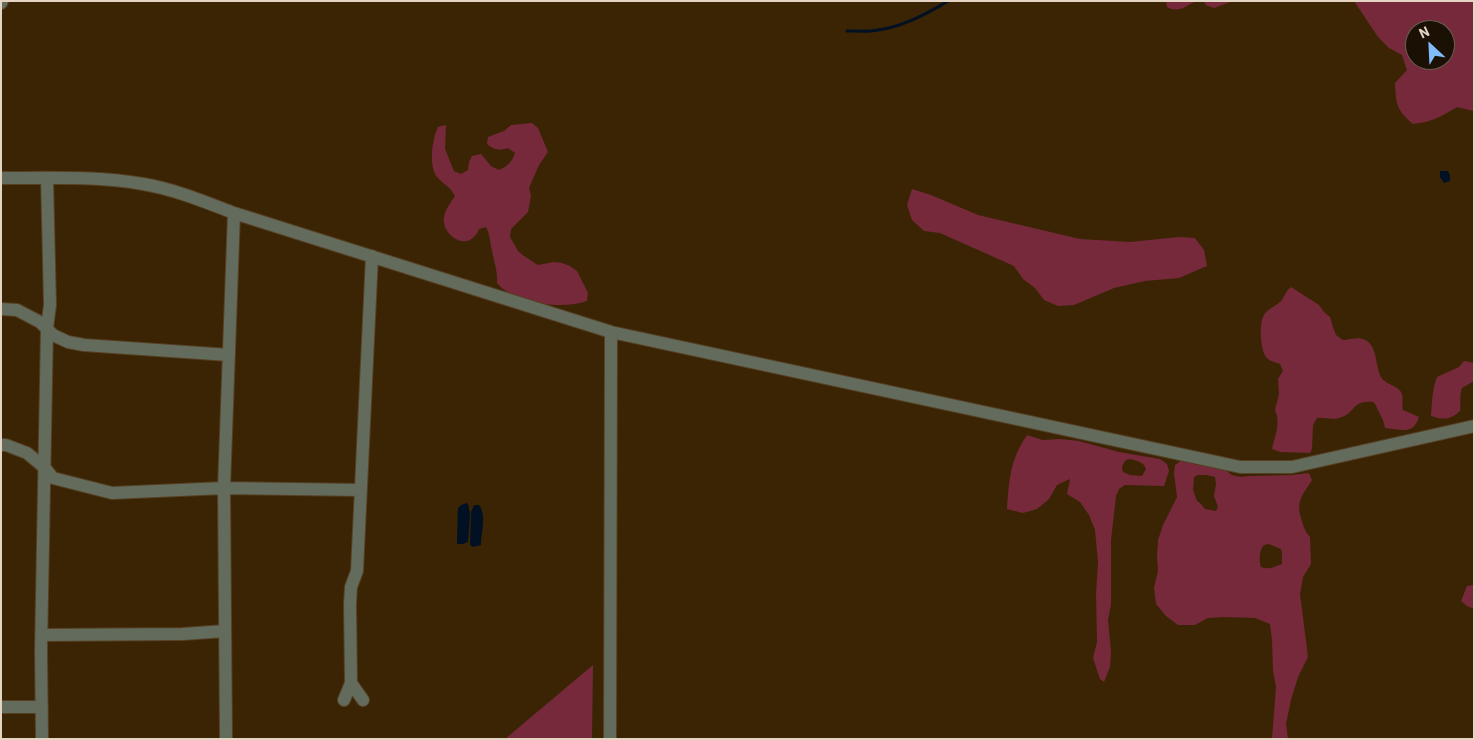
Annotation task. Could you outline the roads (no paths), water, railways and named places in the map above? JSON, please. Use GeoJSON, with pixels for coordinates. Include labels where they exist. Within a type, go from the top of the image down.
{"type":"FeatureCollection","features":[{"type":"Feature","properties":{"kind":"street"},"geometry":{"type":"LineString","coordinates":[[1,178],[102,179],[144,184],[611,332],[1240,467],[1292,467],[1474,426]]}},
{"type":"Feature","properties":{"kind":"street"},"geometry":{"type":"LineString","coordinates":[[42,739],[47,328],[50,305],[47,178]]}},
{"type":"Feature","properties":{"kind":"street"},"geometry":{"type":"LineString","coordinates":[[226,739],[224,488],[234,213]]}},
{"type":"Feature","properties":{"kind":"street"},"geometry":{"type":"LineString","coordinates":[[344,700],[351,683],[350,604],[351,586],[357,571],[372,256]]}},
{"type":"Feature","properties":{"kind":"street"},"geometry":{"type":"LineString","coordinates":[[1,309],[17,310],[40,322],[54,335],[68,342],[84,345],[229,355]]}},
{"type":"Feature","properties":{"kind":"street"},"geometry":{"type":"LineString","coordinates":[[610,739],[611,332]]}},
{"type":"Feature","properties":{"kind":"street"},"geometry":{"type":"LineString","coordinates":[[1,445],[27,453],[45,468],[53,478],[112,493],[224,488],[361,490]]}},
{"type":"Feature","properties":{"kind":"street"},"geometry":{"type":"LineString","coordinates":[[42,635],[183,634],[225,631]]}},
{"type":"Feature","properties":{"kind":"street"},"geometry":{"type":"LineString","coordinates":[[351,683],[363,700]]}},
{"type":"Feature","properties":{"kind":"street"},"geometry":{"type":"LineString","coordinates":[[1,707],[42,707]]}},
{"type":"Feature","properties":{"kind":"water"},"geometry":{"type":"Polygon","coordinates":[[[1440,171],[1448,171],[1450,181],[1444,183],[1440,177],[1440,171]]]}},
{"type":"Feature","properties":{"kind":"water"},"geometry":{"type":"Polygon","coordinates":[[[467,503],[470,514],[468,542],[457,544],[458,508],[467,503]]]}},
{"type":"Feature","properties":{"kind":"water"},"geometry":{"type":"Polygon","coordinates":[[[474,505],[479,505],[483,519],[481,545],[473,547],[470,545],[471,512],[474,505]]]}},
{"type":"Feature","properties":{"kind":"waterway"},"geometry":{"type":"LineString","coordinates":[[847,31],[874,31],[896,26],[923,15],[948,1]]}}]}
